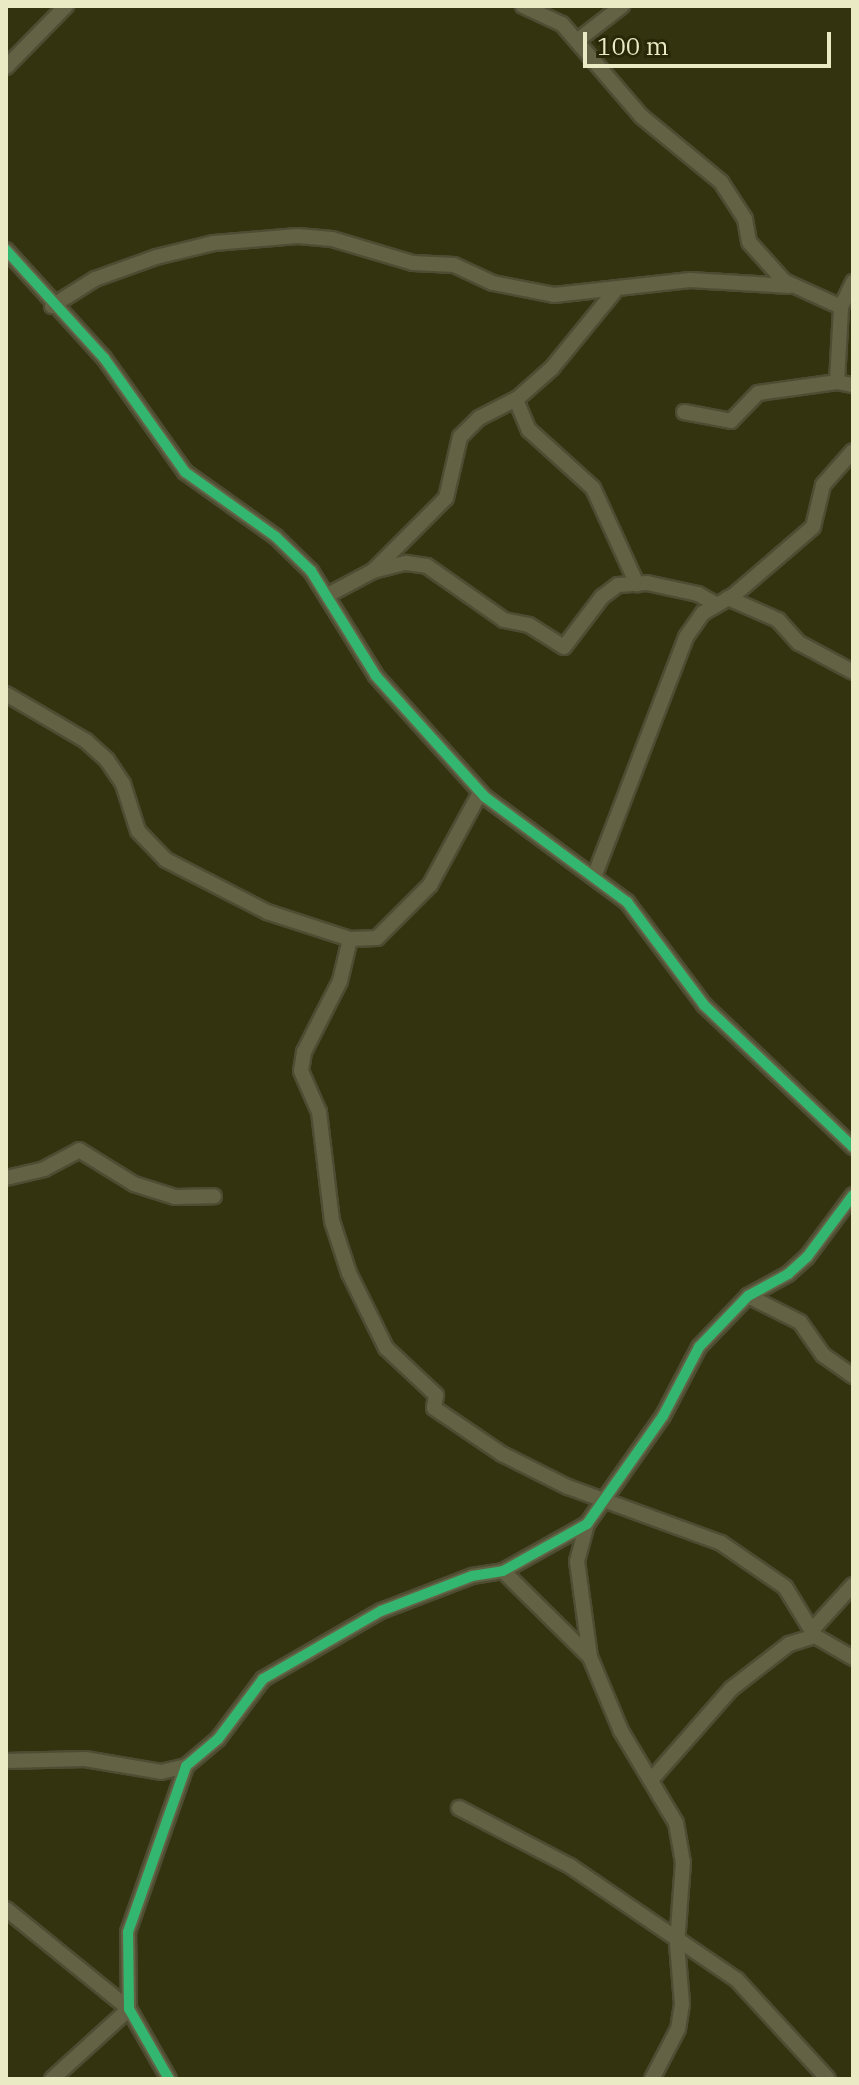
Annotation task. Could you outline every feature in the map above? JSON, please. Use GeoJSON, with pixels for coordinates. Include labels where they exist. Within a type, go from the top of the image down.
{"type":"FeatureCollection","features":[{"type":"Feature","properties":{"kind":"street"},"geometry":{"type":"LineString","coordinates":[[6,67],[66,6]]}},
{"type":"Feature","properties":{"kind":"street"},"geometry":{"type":"LineString","coordinates":[[523,6],[562,24],[641,116],[721,182],[745,219],[749,242],[790,286]]}},
{"type":"Feature","properties":{"kind":"street"},"geometry":{"type":"LineString","coordinates":[[578,40],[622,6]]}},
{"type":"Feature","properties":{"kind":"street"},"geometry":{"type":"LineString","coordinates":[[52,306],[95,279],[156,257],[214,243],[298,236],[332,239],[413,263],[454,265],[493,283],[554,295],[614,292],[690,280],[790,286],[841,307]]}},
{"type":"Feature","properties":{"kind":"street"},"geometry":{"type":"LineString","coordinates":[[6,250],[52,306],[104,358],[185,472],[276,537],[311,571],[376,676],[480,793],[594,877],[646,923],[704,1005],[853,1147]]}},
{"type":"Feature","properties":{"kind":"street"},"geometry":{"type":"LineString","coordinates":[[837,382],[841,307],[853,282]]}},
{"type":"Feature","properties":{"kind":"street"},"geometry":{"type":"LineString","coordinates":[[373,571],[446,498],[460,437],[479,418],[516,400],[552,368],[614,292]]}},
{"type":"Feature","properties":{"kind":"street"},"geometry":{"type":"LineString","coordinates":[[684,412],[731,421],[758,393],[837,382],[853,385]]}},
{"type":"Feature","properties":{"kind":"street"},"geometry":{"type":"LineString","coordinates":[[516,400],[529,430],[593,488],[637,584]]}},
{"type":"Feature","properties":{"kind":"street"},"geometry":{"type":"LineString","coordinates":[[594,877],[686,637],[722,601],[813,527],[823,485],[853,451]]}},
{"type":"Feature","properties":{"kind":"street"},"geometry":{"type":"LineString","coordinates":[[328,595],[373,571],[406,563],[427,566],[504,620],[529,625],[564,647],[602,597],[618,585],[637,584],[698,594],[778,620],[799,643],[853,672]]}},
{"type":"Feature","properties":{"kind":"street"},"geometry":{"type":"LineString","coordinates":[[6,694],[86,741],[107,760],[123,784],[138,831],[166,860],[267,912],[350,939],[377,938],[430,885],[480,793]]}},
{"type":"Feature","properties":{"kind":"street"},"geometry":{"type":"LineString","coordinates":[[350,939],[340,981],[300,1063],[319,1112],[329,1164],[329,1208],[359,1299],[386,1348],[436,1395],[434,1408],[527,1468],[721,1543],[785,1587],[813,1633],[853,1658]]}},
{"type":"Feature","properties":{"kind":"street"},"geometry":{"type":"LineString","coordinates":[[6,1178],[44,1169],[79,1150],[134,1184],[175,1197],[214,1196]]}},
{"type":"Feature","properties":{"kind":"street"},"geometry":{"type":"LineString","coordinates":[[6,1761],[85,1759],[161,1772],[186,1766],[218,1739],[263,1679],[381,1611],[472,1576],[503,1571],[587,1524],[609,1501],[663,1416],[699,1347],[748,1296],[788,1274],[853,1195]]}},
{"type":"Feature","properties":{"kind":"street"},"geometry":{"type":"LineString","coordinates":[[748,1296],[800,1322],[823,1355],[853,1376]]}},
{"type":"Feature","properties":{"kind":"street"},"geometry":{"type":"LineString","coordinates":[[587,1524],[577,1561],[590,1657],[621,1731],[676,1823],[683,1862],[677,1944],[681,1990],[678,2029],[652,2079]]}},
{"type":"Feature","properties":{"kind":"street"},"geometry":{"type":"LineString","coordinates":[[503,1571],[590,1657]]}},
{"type":"Feature","properties":{"kind":"street"},"geometry":{"type":"LineString","coordinates":[[652,1779],[731,1689],[789,1644],[813,1633],[853,1585]]}},
{"type":"Feature","properties":{"kind":"street"},"geometry":{"type":"LineString","coordinates":[[52,2079],[129,2009],[128,1932],[186,1766]]}},
{"type":"Feature","properties":{"kind":"street"},"geometry":{"type":"LineString","coordinates":[[459,1808],[570,1866],[677,1944],[737,1980],[828,2079]]}},
{"type":"Feature","properties":{"kind":"street"},"geometry":{"type":"LineString","coordinates":[[6,1909],[129,2009],[169,2079]]}},
{"type":"Feature","properties":{"kind":"cycle path"},"geometry":{"type":"LineString","coordinates":[[6,250],[104,358],[185,472],[276,537],[311,571],[376,676],[485,797],[627,902],[704,1005],[853,1147]]}},
{"type":"Feature","properties":{"kind":"cycle path"},"geometry":{"type":"LineString","coordinates":[[169,2079],[129,2009],[128,1932],[186,1766],[218,1739],[263,1679],[381,1611],[472,1576],[503,1571],[587,1524],[663,1416],[699,1347],[748,1296],[788,1274],[807,1257],[853,1195]]}}]}
